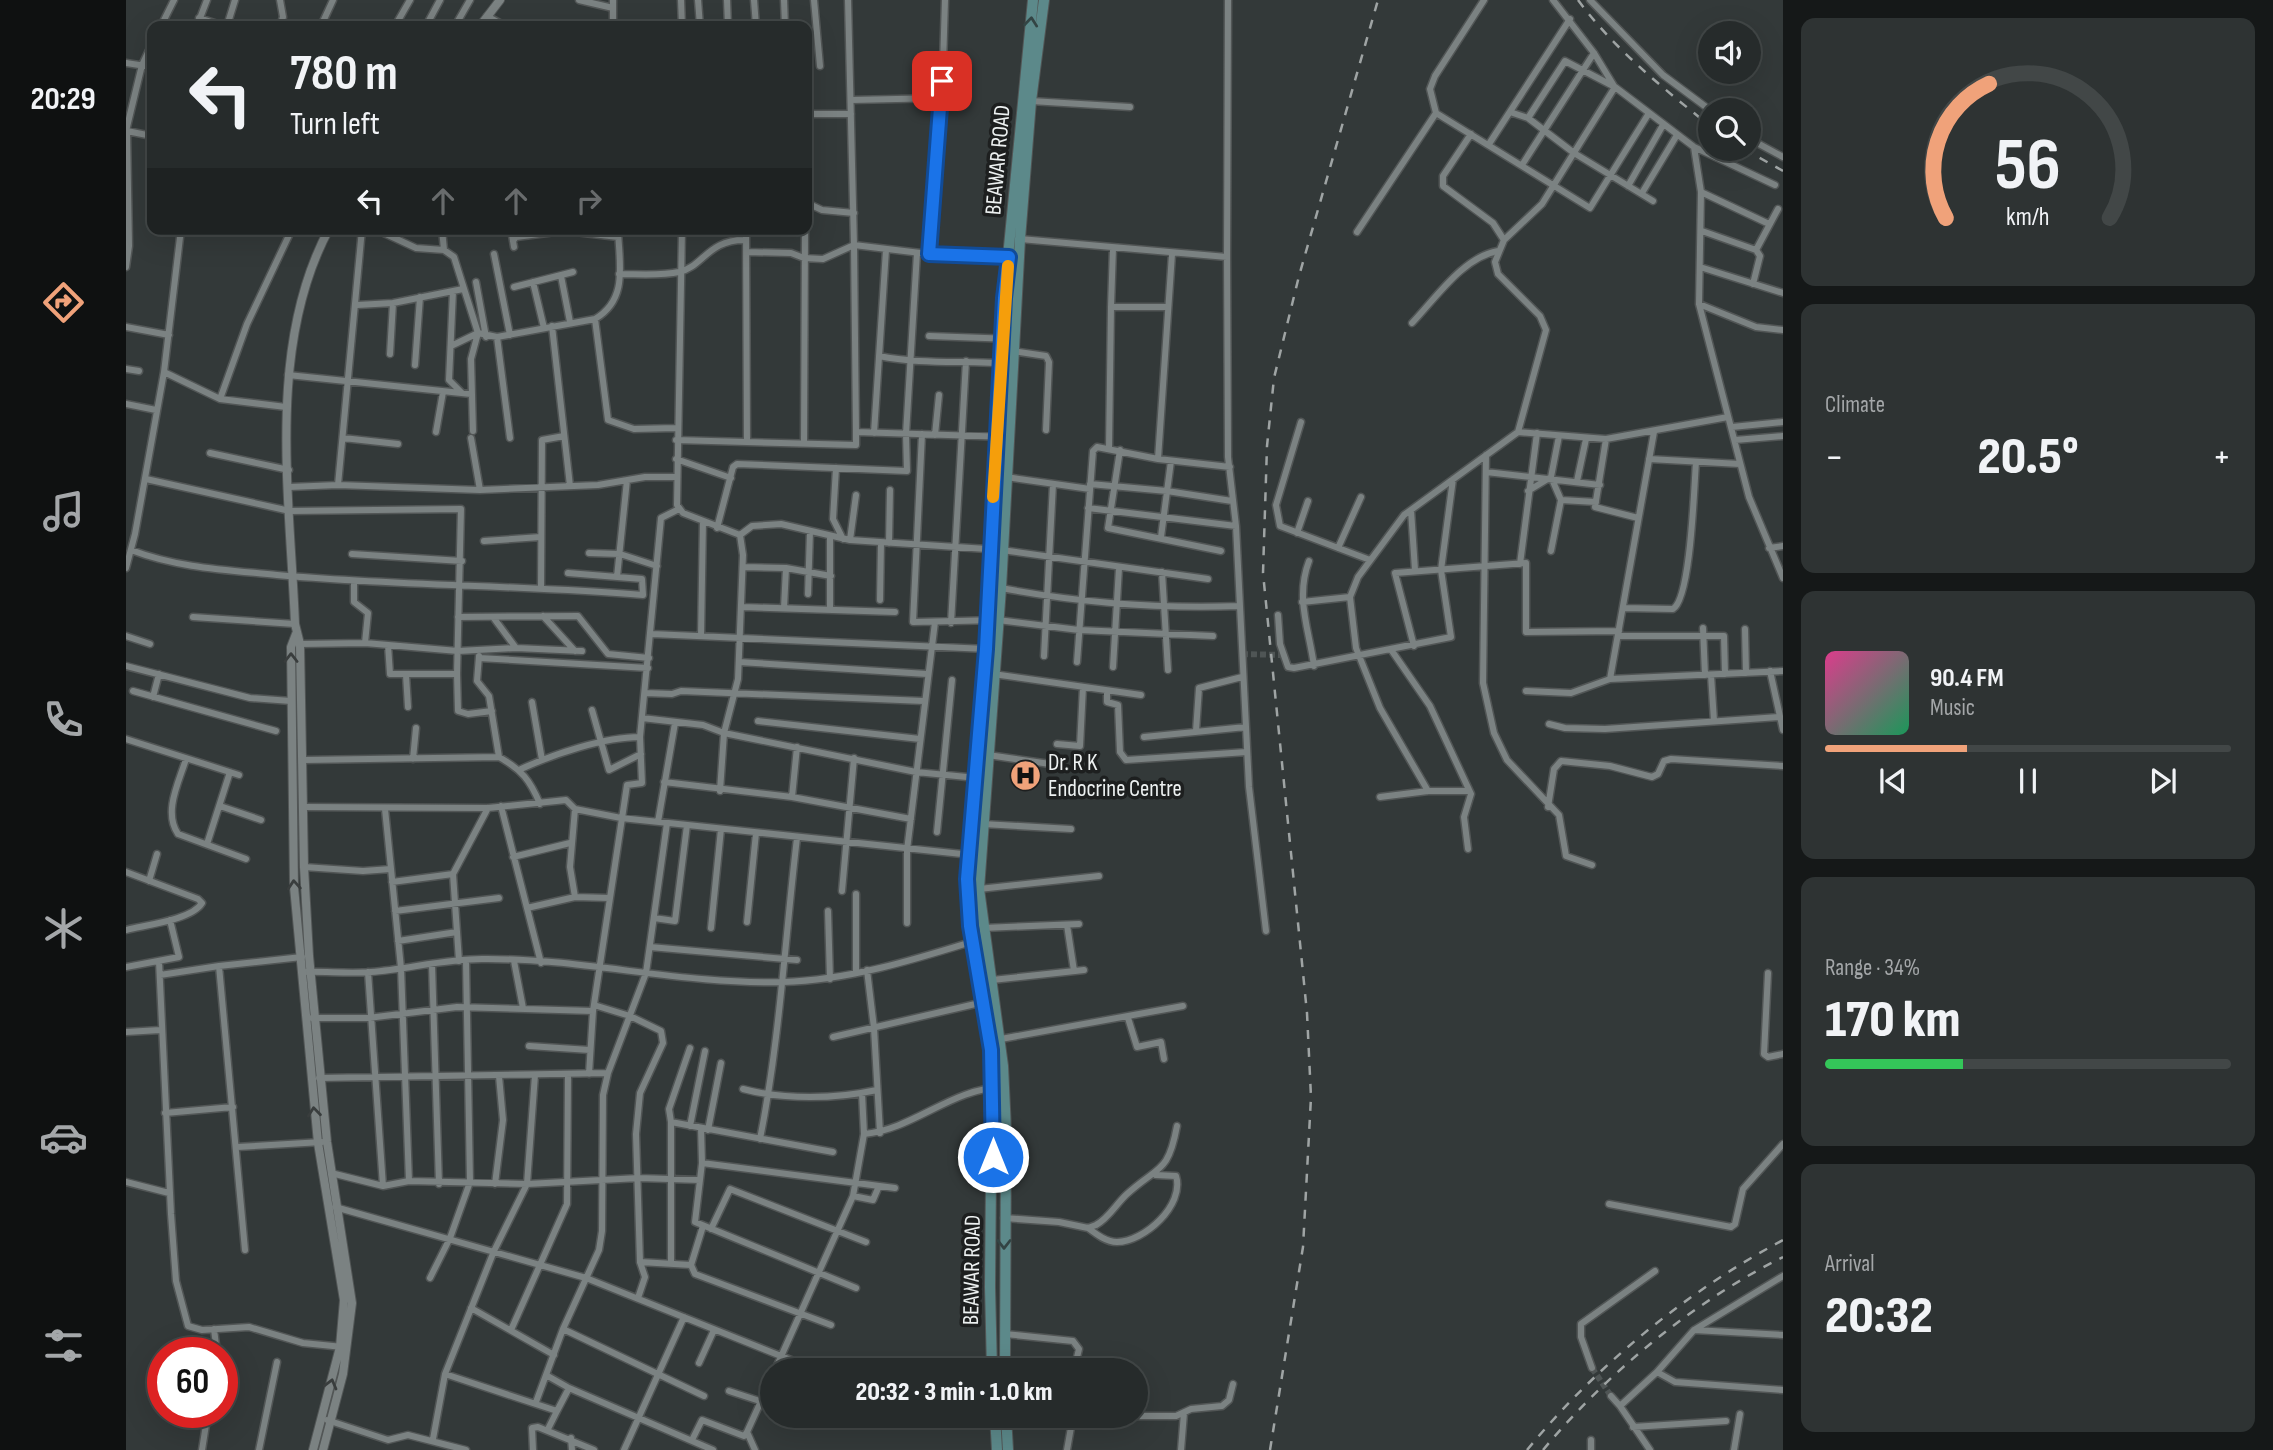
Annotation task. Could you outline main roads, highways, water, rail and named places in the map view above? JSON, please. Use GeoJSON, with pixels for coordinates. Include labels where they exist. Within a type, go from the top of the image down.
{"type":"FeatureCollection","features":[{"type":"Feature","properties":{"kind":"main road","name":"BEAWAR ROAD"},"geometry":{"type":"LineString","coordinates":[[993,621],[1001,588],[1009,437],[1007,339],[1033,0]]}},
{"type":"Feature","properties":{"kind":"main road","name":"BEAWAR ROAD"},"geometry":{"type":"LineString","coordinates":[[1014,258],[1020,239],[1031,101],[1044,0]]}},
{"type":"Feature","properties":{"kind":"main road","name":"BEAWAR ROAD"},"geometry":{"type":"LineString","coordinates":[[1005,1358],[1004,1219],[998,1077],[973,941],[967,897],[967,855],[991,649],[991,549],[996,436],[1006,364],[1012,351],[1007,339]]}},
{"type":"Feature","properties":{"kind":"main road","name":"BEAWAR ROAD"},"geometry":{"type":"LineString","coordinates":[[991,649],[993,674],[979,889],[1001,1039],[993,1132],[990,1287],[992,1358]]}},
{"type":"Feature","properties":{"kind":"main road"},"geometry":{"type":"LineString","coordinates":[[996,1428],[997,1450]]}},
{"type":"Feature","properties":{"kind":"main road"},"geometry":{"type":"LineString","coordinates":[[1007,1428],[1008,1450]]}},
{"type":"Feature","properties":{"kind":"tunnel"},"geometry":{"type":"LineString","coordinates":[[1242,654],[1282,655]]}},
{"type":"Feature","properties":{"kind":"tunnel"},"geometry":{"type":"LineString","coordinates":[[1592,1368],[1611,1396]]}},
{"type":"Feature","properties":{"kind":"railway"},"geometry":{"type":"LineString","coordinates":[[1270,1450],[1303,1247],[1311,1097],[1307,1013],[1263,573],[1267,446],[1274,378],[1299,276],[1378,0]]}},
{"type":"Feature","properties":{"kind":"railway"},"geometry":{"type":"LineString","coordinates":[[1578,0],[1623,51],[1698,116]]}},
{"type":"Feature","properties":{"kind":"railway"},"geometry":{"type":"LineString","coordinates":[[1761,159],[1783,171]]}},
{"type":"Feature","properties":{"kind":"railway"},"geometry":{"type":"LineString","coordinates":[[1527,1450],[1583,1389],[1645,1333],[1712,1283],[1783,1240]]}},
{"type":"Feature","properties":{"kind":"railway"},"geometry":{"type":"LineString","coordinates":[[1543,1450],[1595,1394],[1653,1342],[1717,1295],[1783,1257]]}},
{"type":"Feature","properties":{"kind":"place","name":"Dr. R K Endocrine Centre"},"geometry":{"type":"Point","coordinates":[1025,776]}}]}
